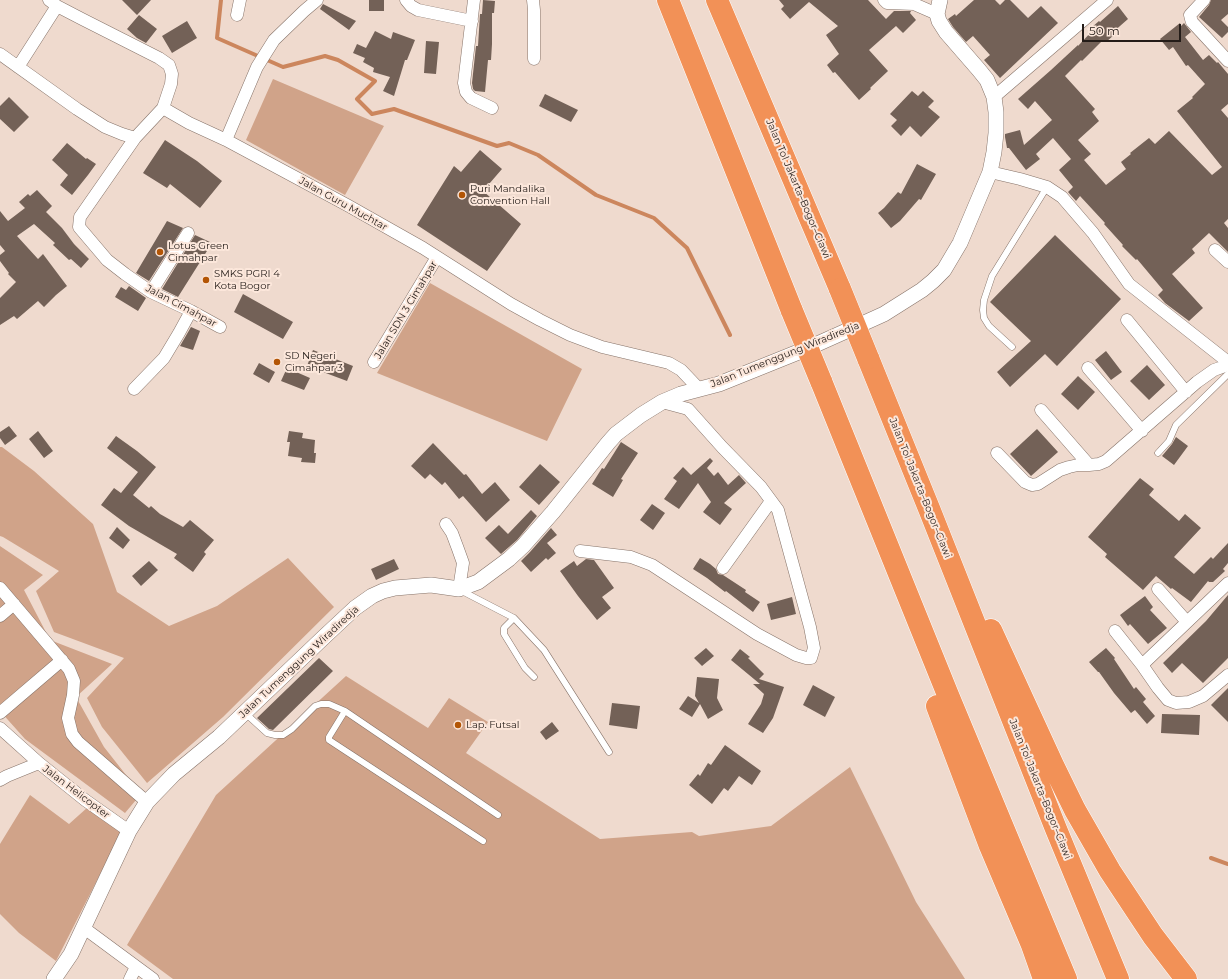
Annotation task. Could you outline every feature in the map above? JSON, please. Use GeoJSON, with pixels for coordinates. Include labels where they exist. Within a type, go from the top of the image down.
{"type":"FeatureCollection","features":[{"type":"Feature","properties":{"kind":"highway"},"geometry":{"type":"LineString","coordinates":[[668,0],[858,474],[1066,979]]}},
{"type":"Feature","properties":{"kind":"highway","name":"Jalan Tol Jakarta–Bogor–Ciawi"},"geometry":{"type":"LineString","coordinates":[[717,0],[840,289],[1056,829],[1118,979]]}},
{"type":"Feature","properties":{"kind":"highway"},"geometry":{"type":"LineString","coordinates":[[858,474],[878,544],[900,608],[990,846],[1032,945],[1044,979]]}},
{"type":"Feature","properties":{"kind":"highway"},"geometry":{"type":"LineString","coordinates":[[930,511],[976,596],[1075,810],[1110,871],[1153,936],[1186,979]]}},
{"type":"Feature","properties":{"kind":"street"},"geometry":{"type":"LineString","coordinates":[[237,15],[240,0]]}},
{"type":"Feature","properties":{"kind":"street"},"geometry":{"type":"LineString","coordinates":[[226,140],[257,68],[274,40],[317,0]]}},
{"type":"Feature","properties":{"kind":"street"},"geometry":{"type":"LineString","coordinates":[[406,0],[411,6],[418,10],[472,21]]}},
{"type":"Feature","properties":{"kind":"street"},"geometry":{"type":"LineString","coordinates":[[474,0],[464,83],[466,92],[471,98],[492,108]]}},
{"type":"Feature","properties":{"kind":"street"},"geometry":{"type":"LineString","coordinates":[[533,0],[534,59]]}},
{"type":"Feature","properties":{"kind":"street"},"geometry":{"type":"LineString","coordinates":[[884,0],[887,3],[938,7]]}},
{"type":"Feature","properties":{"kind":"street"},"geometry":{"type":"LineString","coordinates":[[994,97],[1107,0]]}},
{"type":"Feature","properties":{"kind":"street"},"geometry":{"type":"LineString","coordinates":[[1204,0],[1190,15],[1192,22],[1228,61]]}},
{"type":"Feature","properties":{"kind":"street"},"geometry":{"type":"LineString","coordinates":[[0,54],[18,67],[105,127],[135,138],[163,108],[171,84],[172,74],[169,65],[159,58],[53,3],[18,67]]}},
{"type":"Feature","properties":{"kind":"street","name":"Jalan Tumenggung Wiradiredja"},"geometry":{"type":"LineString","coordinates":[[54,979],[71,954],[129,831],[147,802],[174,774],[219,737],[355,608],[372,596],[383,591],[396,588],[430,585],[459,589],[478,582],[509,559],[523,546],[553,512],[616,434],[641,415],[662,402],[681,394],[718,384],[806,349],[884,314],[922,290],[944,270],[954,255],[963,236],[990,172],[996,133],[996,112],[994,97],[987,80],[946,32],[939,21],[938,7]]}},
{"type":"Feature","properties":{"kind":"street","name":"Jalan Guru Muchtar"},"geometry":{"type":"LineString","coordinates":[[163,108],[354,209],[437,257],[511,304],[540,320],[570,335],[602,347],[669,363],[681,370],[700,390]]}},
{"type":"Feature","properties":{"kind":"street","name":"Jalan Cimahpar"},"geometry":{"type":"LineString","coordinates":[[135,138],[80,217],[79,227],[107,260],[151,292],[220,327]]}},
{"type":"Feature","properties":{"kind":"street"},"geometry":{"type":"LineString","coordinates":[[990,172],[1047,187],[1062,197],[1093,233],[1129,284],[1228,362]]}},
{"type":"Feature","properties":{"kind":"street"},"geometry":{"type":"LineString","coordinates":[[151,292],[188,232]]}},
{"type":"Feature","properties":{"kind":"street"},"geometry":{"type":"LineString","coordinates":[[1215,250],[1228,262]]}},
{"type":"Feature","properties":{"kind":"street","name":"Jalan SDN 3 Cimahpar"},"geometry":{"type":"LineString","coordinates":[[374,362],[437,257]]}},
{"type":"Feature","properties":{"kind":"street"},"geometry":{"type":"LineString","coordinates":[[134,388],[164,358],[191,311]]}},
{"type":"Feature","properties":{"kind":"street"},"geometry":{"type":"LineString","coordinates":[[1127,320],[1186,392]]}},
{"type":"Feature","properties":{"kind":"street"},"geometry":{"type":"LineString","coordinates":[[998,453],[1025,482],[1032,485],[1038,484],[1064,468],[1106,461],[1197,382],[1214,370],[1228,365]]}},
{"type":"Feature","properties":{"kind":"street"},"geometry":{"type":"LineString","coordinates":[[1088,368],[1142,431]]}},
{"type":"Feature","properties":{"kind":"street"},"geometry":{"type":"LineString","coordinates":[[580,551],[631,557],[652,565],[757,634],[796,655],[811,658],[814,648],[810,627],[778,510],[761,487],[688,409],[662,402]]}},
{"type":"Feature","properties":{"kind":"street"},"geometry":{"type":"LineString","coordinates":[[1041,410],[1089,465]]}},
{"type":"Feature","properties":{"kind":"street"},"geometry":{"type":"LineString","coordinates":[[724,568],[771,501]]}},
{"type":"Feature","properties":{"kind":"street"},"geometry":{"type":"LineString","coordinates":[[446,524],[452,533],[463,563],[459,589]]}},
{"type":"Feature","properties":{"kind":"street"},"geometry":{"type":"LineString","coordinates":[[1142,665],[1228,583]]}},
{"type":"Feature","properties":{"kind":"street"},"geometry":{"type":"LineString","coordinates":[[0,588],[69,669],[74,682],[74,695],[68,718],[72,734],[78,742],[147,802]]}},
{"type":"Feature","properties":{"kind":"street"},"geometry":{"type":"LineString","coordinates":[[1158,589],[1188,622]]}},
{"type":"Feature","properties":{"kind":"street"},"geometry":{"type":"LineString","coordinates":[[0,616],[14,604]]}},
{"type":"Feature","properties":{"kind":"street"},"geometry":{"type":"LineString","coordinates":[[1115,631],[1168,700],[1176,703],[1189,702],[1203,696],[1228,675]]}},
{"type":"Feature","properties":{"kind":"street"},"geometry":{"type":"LineString","coordinates":[[0,713],[62,660]]}},
{"type":"Feature","properties":{"kind":"street"},"geometry":{"type":"LineString","coordinates":[[0,728],[39,763]]}},
{"type":"Feature","properties":{"kind":"street","name":"Jalan Helicopter"},"geometry":{"type":"LineString","coordinates":[[0,780],[39,763],[85,800],[129,831]]}},
{"type":"Feature","properties":{"kind":"street"},"geometry":{"type":"LineString","coordinates":[[84,928],[153,979]]}},
{"type":"Feature","properties":{"kind":"street"},"geometry":{"type":"LineString","coordinates":[[130,979],[136,967]]}},
{"type":"Feature","properties":{"kind":"lane"},"geometry":{"type":"LineString","coordinates":[[1012,348],[989,326],[984,318],[984,300],[992,276],[1047,187]]}},
{"type":"Feature","properties":{"kind":"lane"},"geometry":{"type":"LineString","coordinates":[[1158,454],[1169,441],[1176,425],[1228,374]]}},
{"type":"Feature","properties":{"kind":"lane"},"geometry":{"type":"LineString","coordinates":[[459,589],[514,618],[544,650],[609,752]]}},
{"type":"Feature","properties":{"kind":"lane"},"geometry":{"type":"LineString","coordinates":[[514,618],[504,628],[504,634],[526,668],[534,677]]}},
{"type":"Feature","properties":{"kind":"lane"},"geometry":{"type":"LineString","coordinates":[[245,713],[267,733],[275,736],[283,735],[292,729],[315,706],[329,704],[345,711],[498,815]]}},
{"type":"Feature","properties":{"kind":"lane"},"geometry":{"type":"LineString","coordinates":[[345,711],[329,737],[329,740],[483,841]]}},
{"type":"Feature","properties":{"kind":"shaded area"},"geometry":{"type":"Polygon","coordinates":[[[273,79],[384,126],[345,195],[246,140],[273,79]]]}},
{"type":"Feature","properties":{"kind":"shaded area"},"geometry":{"type":"Polygon","coordinates":[[[430,283],[582,369],[547,441],[377,373],[430,283]]]}},
{"type":"Feature","properties":{"kind":"shaded area"},"geometry":{"type":"Polygon","coordinates":[[[0,447],[34,471],[93,524],[117,592],[169,626],[217,606],[288,558],[334,607],[223,717],[147,783],[102,727],[87,698],[124,658],[54,632],[36,591],[59,571],[0,536],[0,447]]]}},
{"type":"Feature","properties":{"kind":"shaded area"},"geometry":{"type":"Polygon","coordinates":[[[0,546],[43,575],[24,590],[50,640],[112,664],[76,697],[104,747],[141,794],[125,813],[25,739],[0,711],[0,546]]]}},
{"type":"Feature","properties":{"kind":"shaded area"},"geometry":{"type":"Polygon","coordinates":[[[346,676],[428,728],[449,698],[488,722],[466,753],[600,839],[692,832],[699,836],[771,826],[850,767],[916,902],[965,979],[173,979],[127,945],[216,795],[346,676]]]}},
{"type":"Feature","properties":{"kind":"shaded area"},"geometry":{"type":"Polygon","coordinates":[[[30,795],[69,824],[88,807],[122,831],[56,961],[19,933],[0,914],[0,844],[30,795]]]}},
{"type":"Feature","properties":{"kind":"building"},"geometry":{"type":"Polygon","coordinates":[[[122,0],[151,0],[137,15],[122,0]]]}},
{"type":"Feature","properties":{"kind":"building"},"geometry":{"type":"Polygon","coordinates":[[[369,0],[384,0],[384,11],[369,11],[369,0]]]}},
{"type":"Feature","properties":{"kind":"building"},"geometry":{"type":"Polygon","coordinates":[[[483,0],[495,1],[494,13],[492,13],[491,60],[488,60],[485,92],[475,91],[472,83],[483,0]]]}},
{"type":"Feature","properties":{"kind":"building"},"geometry":{"type":"Polygon","coordinates":[[[779,0],[868,0],[886,19],[894,11],[911,11],[910,13],[916,20],[903,33],[896,26],[869,50],[888,71],[859,100],[827,65],[839,54],[826,35],[838,26],[809,2],[790,19],[781,9],[784,6],[779,0]]]}},
{"type":"Feature","properties":{"kind":"building"},"geometry":{"type":"Polygon","coordinates":[[[974,0],[995,0],[1000,5],[1005,0],[1010,0],[1028,18],[1041,6],[1058,23],[1000,78],[984,60],[990,55],[973,36],[966,42],[948,19],[955,14],[956,16],[974,0]]]}},
{"type":"Feature","properties":{"kind":"building"},"geometry":{"type":"Polygon","coordinates":[[[1211,0],[1228,0],[1228,14],[1221,20],[1228,27],[1228,32],[1222,38],[1199,17],[1209,5],[1211,0]]]}},
{"type":"Feature","properties":{"kind":"building"},"geometry":{"type":"Polygon","coordinates":[[[323,4],[356,21],[349,30],[320,9],[323,4]]]}},
{"type":"Feature","properties":{"kind":"building"},"geometry":{"type":"Polygon","coordinates":[[[1118,6],[1128,19],[1112,33],[1114,35],[1106,42],[1103,40],[1065,76],[1095,109],[1092,112],[1099,121],[1078,140],[1091,154],[1084,160],[1106,185],[1126,169],[1121,162],[1131,154],[1130,153],[1149,138],[1155,144],[1169,131],[1212,175],[1222,167],[1177,111],[1193,98],[1192,97],[1205,84],[1188,65],[1186,66],[1173,47],[1169,50],[1160,39],[1180,23],[1181,26],[1184,23],[1191,32],[1185,37],[1203,60],[1209,55],[1217,63],[1218,62],[1228,74],[1228,104],[1221,110],[1228,118],[1228,219],[1224,223],[1228,228],[1228,252],[1209,233],[1192,249],[1195,253],[1172,274],[1203,308],[1189,321],[1165,303],[1158,295],[1163,290],[1137,259],[1136,260],[1122,246],[1123,245],[1104,224],[1105,223],[1080,196],[1076,201],[1068,192],[1073,187],[1059,170],[1071,159],[1053,138],[1036,154],[1040,159],[1026,170],[1009,148],[1007,148],[1005,134],[1020,130],[1024,145],[1052,120],[1035,101],[1028,109],[1018,99],[1078,46],[1093,30],[1091,28],[1118,6]]]}},
{"type":"Feature","properties":{"kind":"building"},"geometry":{"type":"Polygon","coordinates":[[[139,15],[157,29],[146,43],[137,38],[127,29],[139,15]]]}},
{"type":"Feature","properties":{"kind":"building"},"geometry":{"type":"Polygon","coordinates":[[[187,21],[197,38],[172,53],[162,36],[187,21]]]}},
{"type":"Feature","properties":{"kind":"building"},"geometry":{"type":"Polygon","coordinates":[[[375,31],[391,39],[393,32],[415,40],[407,60],[405,60],[394,96],[383,91],[390,77],[373,72],[374,68],[363,62],[365,58],[353,53],[357,44],[366,48],[375,31]]]}},
{"type":"Feature","properties":{"kind":"building"},"geometry":{"type":"Polygon","coordinates":[[[426,41],[439,42],[436,74],[424,73],[426,41]]]}},
{"type":"Feature","properties":{"kind":"building"},"geometry":{"type":"Polygon","coordinates":[[[912,91],[918,96],[923,91],[934,101],[928,107],[940,117],[921,137],[910,126],[901,136],[891,126],[897,120],[890,114],[912,91]]]}},
{"type":"Feature","properties":{"kind":"building"},"geometry":{"type":"Polygon","coordinates":[[[545,94],[578,110],[571,122],[539,106],[545,94]]]}},
{"type":"Feature","properties":{"kind":"building"},"geometry":{"type":"Polygon","coordinates":[[[9,97],[29,117],[14,132],[0,119],[0,106],[9,97]]]}},
{"type":"Feature","properties":{"kind":"building"},"geometry":{"type":"Polygon","coordinates":[[[165,140],[197,161],[222,181],[200,208],[170,184],[167,188],[143,173],[165,140]]]}},
{"type":"Feature","properties":{"kind":"building"},"geometry":{"type":"Polygon","coordinates":[[[67,143],[86,159],[87,158],[96,164],[72,195],[60,185],[68,175],[52,160],[67,143]]]}},
{"type":"Feature","properties":{"kind":"building","name":"Puri Mandalika Convention Hall"},"geometry":{"type":"Polygon","coordinates":[[[480,150],[502,169],[483,191],[521,224],[487,271],[417,225],[454,166],[461,172],[480,150]]]}},
{"type":"Feature","properties":{"kind":"building"},"geometry":{"type":"Polygon","coordinates":[[[917,164],[936,174],[921,200],[919,199],[900,221],[891,228],[878,213],[898,192],[901,194],[917,164]]]}},
{"type":"Feature","properties":{"kind":"building"},"geometry":{"type":"Polygon","coordinates":[[[37,190],[52,206],[46,212],[89,259],[81,268],[71,259],[69,260],[53,245],[55,243],[34,224],[17,236],[38,259],[43,254],[67,286],[44,307],[38,301],[17,319],[14,316],[0,325],[0,298],[16,282],[8,274],[9,273],[0,261],[0,255],[5,251],[0,245],[0,211],[8,221],[25,208],[19,202],[28,194],[30,196],[37,190]]]}},
{"type":"Feature","properties":{"kind":"building","name":"Lotus Green Cimahpar"},"geometry":{"type":"Polygon","coordinates":[[[167,221],[183,228],[149,281],[136,273],[167,221]]]}},
{"type":"Feature","properties":{"kind":"building","name":"Lotus Green Cimahpar"},"geometry":{"type":"Polygon","coordinates":[[[195,235],[212,243],[178,297],[162,289],[195,235]]]}},
{"type":"Feature","properties":{"kind":"building"},"geometry":{"type":"Polygon","coordinates":[[[1055,235],[1121,299],[1057,366],[1045,354],[1010,387],[997,372],[1031,341],[990,302],[1055,235]]]}},
{"type":"Feature","properties":{"kind":"building"},"geometry":{"type":"Polygon","coordinates":[[[129,286],[146,298],[138,311],[115,297],[121,287],[126,290],[129,286]]]}},
{"type":"Feature","properties":{"kind":"building"},"geometry":{"type":"Polygon","coordinates":[[[243,294],[293,322],[283,339],[234,312],[243,294]]]}},
{"type":"Feature","properties":{"kind":"building"},"geometry":{"type":"Polygon","coordinates":[[[191,327],[200,331],[193,350],[180,346],[191,327]]]}},
{"type":"Feature","properties":{"kind":"building"},"geometry":{"type":"Polygon","coordinates":[[[313,350],[353,366],[347,381],[307,366],[313,350]]]}},
{"type":"Feature","properties":{"kind":"building"},"geometry":{"type":"Polygon","coordinates":[[[1106,351],[1122,372],[1111,380],[1095,360],[1106,351]]]}},
{"type":"Feature","properties":{"kind":"building"},"geometry":{"type":"Polygon","coordinates":[[[259,363],[275,372],[269,383],[253,374],[259,363]]]}},
{"type":"Feature","properties":{"kind":"building"},"geometry":{"type":"Polygon","coordinates":[[[1147,365],[1165,385],[1149,400],[1130,381],[1147,365]]]}},
{"type":"Feature","properties":{"kind":"building"},"geometry":{"type":"Polygon","coordinates":[[[287,368],[310,378],[304,390],[281,381],[287,368]]]}},
{"type":"Feature","properties":{"kind":"building"},"geometry":{"type":"Polygon","coordinates":[[[1078,376],[1095,392],[1078,410],[1061,394],[1078,376]]]}},
{"type":"Feature","properties":{"kind":"building"},"geometry":{"type":"Polygon","coordinates":[[[9,426],[17,436],[5,445],[0,438],[0,432],[9,426]]]}},
{"type":"Feature","properties":{"kind":"building"},"geometry":{"type":"Polygon","coordinates":[[[1037,429],[1058,452],[1031,476],[1010,454],[1037,429]]]}},
{"type":"Feature","properties":{"kind":"building"},"geometry":{"type":"Polygon","coordinates":[[[38,431],[53,451],[44,458],[29,439],[38,431]]]}},
{"type":"Feature","properties":{"kind":"building"},"geometry":{"type":"Polygon","coordinates":[[[289,431],[303,433],[302,438],[315,440],[315,463],[301,462],[302,458],[288,456],[290,442],[287,442],[289,431]]]}},
{"type":"Feature","properties":{"kind":"building"},"geometry":{"type":"Polygon","coordinates":[[[116,436],[156,467],[133,495],[149,508],[151,506],[160,514],[183,527],[190,520],[214,540],[204,552],[206,554],[193,572],[174,558],[177,554],[129,526],[101,505],[114,488],[121,493],[138,472],[107,448],[116,436]]]}},
{"type":"Feature","properties":{"kind":"building"},"geometry":{"type":"Polygon","coordinates":[[[1176,437],[1188,446],[1174,465],[1162,456],[1176,437]]]}},
{"type":"Feature","properties":{"kind":"building"},"geometry":{"type":"Polygon","coordinates":[[[621,442],[638,453],[621,479],[623,480],[613,497],[592,484],[602,468],[604,469],[621,442]]]}},
{"type":"Feature","properties":{"kind":"building"},"geometry":{"type":"Polygon","coordinates":[[[433,443],[464,475],[466,474],[482,494],[495,482],[510,500],[486,522],[463,496],[459,499],[445,482],[442,485],[430,474],[425,479],[411,466],[433,443]]]}},
{"type":"Feature","properties":{"kind":"building"},"geometry":{"type":"Polygon","coordinates":[[[710,458],[713,461],[707,468],[714,476],[718,472],[728,485],[739,475],[746,483],[724,503],[732,509],[720,525],[703,512],[711,502],[698,483],[679,509],[664,499],[677,481],[673,478],[683,467],[691,475],[710,458]]]}},
{"type":"Feature","properties":{"kind":"building"},"geometry":{"type":"Polygon","coordinates":[[[540,464],[560,482],[539,505],[519,487],[540,464]]]}},
{"type":"Feature","properties":{"kind":"building"},"geometry":{"type":"Polygon","coordinates":[[[1140,478],[1154,489],[1149,495],[1179,521],[1185,514],[1201,528],[1174,557],[1194,574],[1211,557],[1213,559],[1228,543],[1228,563],[1223,569],[1225,571],[1213,582],[1208,581],[1191,602],[1172,588],[1171,589],[1156,576],[1143,590],[1105,557],[1107,554],[1088,537],[1140,478]]]}},
{"type":"Feature","properties":{"kind":"building"},"geometry":{"type":"Polygon","coordinates":[[[652,504],[665,513],[653,530],[640,520],[652,504]]]}},
{"type":"Feature","properties":{"kind":"building"},"geometry":{"type":"Polygon","coordinates":[[[531,510],[537,516],[517,540],[501,554],[485,538],[499,525],[508,534],[531,510]]]}},
{"type":"Feature","properties":{"kind":"building"},"geometry":{"type":"Polygon","coordinates":[[[117,527],[130,540],[123,549],[109,538],[117,527]]]}},
{"type":"Feature","properties":{"kind":"building"},"geometry":{"type":"Polygon","coordinates":[[[551,528],[557,535],[547,543],[556,553],[548,560],[546,558],[531,572],[521,561],[551,528]]]}},
{"type":"Feature","properties":{"kind":"building"},"geometry":{"type":"Polygon","coordinates":[[[700,558],[716,569],[718,574],[723,575],[746,590],[745,592],[760,602],[753,612],[726,591],[725,592],[693,569],[700,558]]]}},
{"type":"Feature","properties":{"kind":"building"},"geometry":{"type":"Polygon","coordinates":[[[394,559],[399,569],[376,580],[371,569],[394,559]]]}},
{"type":"Feature","properties":{"kind":"building"},"geometry":{"type":"Polygon","coordinates":[[[586,559],[594,560],[614,588],[602,597],[611,608],[597,620],[560,571],[574,561],[577,566],[586,559]]]}},
{"type":"Feature","properties":{"kind":"building"},"geometry":{"type":"Polygon","coordinates":[[[149,561],[158,570],[141,586],[132,576],[149,561]]]}},
{"type":"Feature","properties":{"kind":"building"},"geometry":{"type":"Polygon","coordinates":[[[1228,595],[1228,658],[1203,683],[1182,663],[1172,673],[1163,663],[1206,621],[1228,595]]]}},
{"type":"Feature","properties":{"kind":"building"},"geometry":{"type":"Polygon","coordinates":[[[1145,596],[1153,607],[1150,610],[1167,628],[1148,644],[1130,624],[1128,626],[1120,615],[1145,596]]]}},
{"type":"Feature","properties":{"kind":"building"},"geometry":{"type":"Polygon","coordinates":[[[792,597],[796,614],[771,620],[767,604],[792,597]]]}},
{"type":"Feature","properties":{"kind":"building"},"geometry":{"type":"Polygon","coordinates":[[[706,648],[714,656],[702,666],[694,658],[706,648]]]}},
{"type":"Feature","properties":{"kind":"building"},"geometry":{"type":"Polygon","coordinates":[[[1106,648],[1115,658],[1114,659],[1134,689],[1136,687],[1146,699],[1143,702],[1155,716],[1147,724],[1135,710],[1131,713],[1099,672],[1089,662],[1106,648]]]}},
{"type":"Feature","properties":{"kind":"building"},"geometry":{"type":"Polygon","coordinates":[[[740,649],[750,657],[748,658],[764,674],[759,679],[784,687],[773,718],[763,733],[748,724],[761,704],[764,694],[753,684],[760,684],[731,660],[740,649]]]}},
{"type":"Feature","properties":{"kind":"building"},"geometry":{"type":"Polygon","coordinates":[[[319,658],[333,671],[273,730],[269,729],[257,718],[319,658]]]}},
{"type":"Feature","properties":{"kind":"building"},"geometry":{"type":"Polygon","coordinates":[[[697,677],[719,679],[717,698],[723,710],[708,719],[700,704],[692,717],[679,709],[688,696],[699,703],[695,696],[697,677]]]}},
{"type":"Feature","properties":{"kind":"building"},"geometry":{"type":"Polygon","coordinates":[[[813,685],[835,697],[825,717],[803,705],[813,685]]]}},
{"type":"Feature","properties":{"kind":"building"},"geometry":{"type":"Polygon","coordinates":[[[1228,688],[1228,722],[1211,705],[1228,688]]]}},
{"type":"Feature","properties":{"kind":"building"},"geometry":{"type":"Polygon","coordinates":[[[612,703],[640,706],[637,729],[609,725],[612,703]]]}},
{"type":"Feature","properties":{"kind":"building"},"geometry":{"type":"Polygon","coordinates":[[[1162,714],[1200,715],[1199,735],[1161,733],[1162,714]]]}},
{"type":"Feature","properties":{"kind":"building"},"geometry":{"type":"Polygon","coordinates":[[[552,722],[559,731],[546,740],[540,732],[552,722]]]}},
{"type":"Feature","properties":{"kind":"building"},"geometry":{"type":"Polygon","coordinates":[[[725,745],[761,771],[752,785],[739,776],[728,791],[724,788],[712,804],[689,785],[698,774],[700,776],[708,763],[711,765],[725,745]]]}},
{"type":"Feature","properties":{"kind":"waterway"},"geometry":{"type":"LineString","coordinates":[[221,0],[217,38],[283,67],[325,56],[338,60],[375,81],[357,99],[372,114],[394,109],[497,146],[509,143],[538,155],[596,195],[654,218],[687,248],[730,335]]}},
{"type":"Feature","properties":{"kind":"waterway"},"geometry":{"type":"LineString","coordinates":[[1211,858],[1228,864]]}},
{"type":"Feature","properties":{"kind":"place","name":"Puri Mandalika Convention Hall"},"geometry":{"type":"Point","coordinates":[462,195]}},
{"type":"Feature","properties":{"kind":"place","name":"Lotus Green Cimahpar"},"geometry":{"type":"Point","coordinates":[160,252]}},
{"type":"Feature","properties":{"kind":"place","name":"SMKS PGRI 4 Kota Bogor"},"geometry":{"type":"Point","coordinates":[206,280]}},
{"type":"Feature","properties":{"kind":"place","name":"SD Negeri Cimahpar 3"},"geometry":{"type":"Point","coordinates":[277,362]}},
{"type":"Feature","properties":{"kind":"place","name":"Lap. Futsal"},"geometry":{"type":"Point","coordinates":[458,725]}}]}
